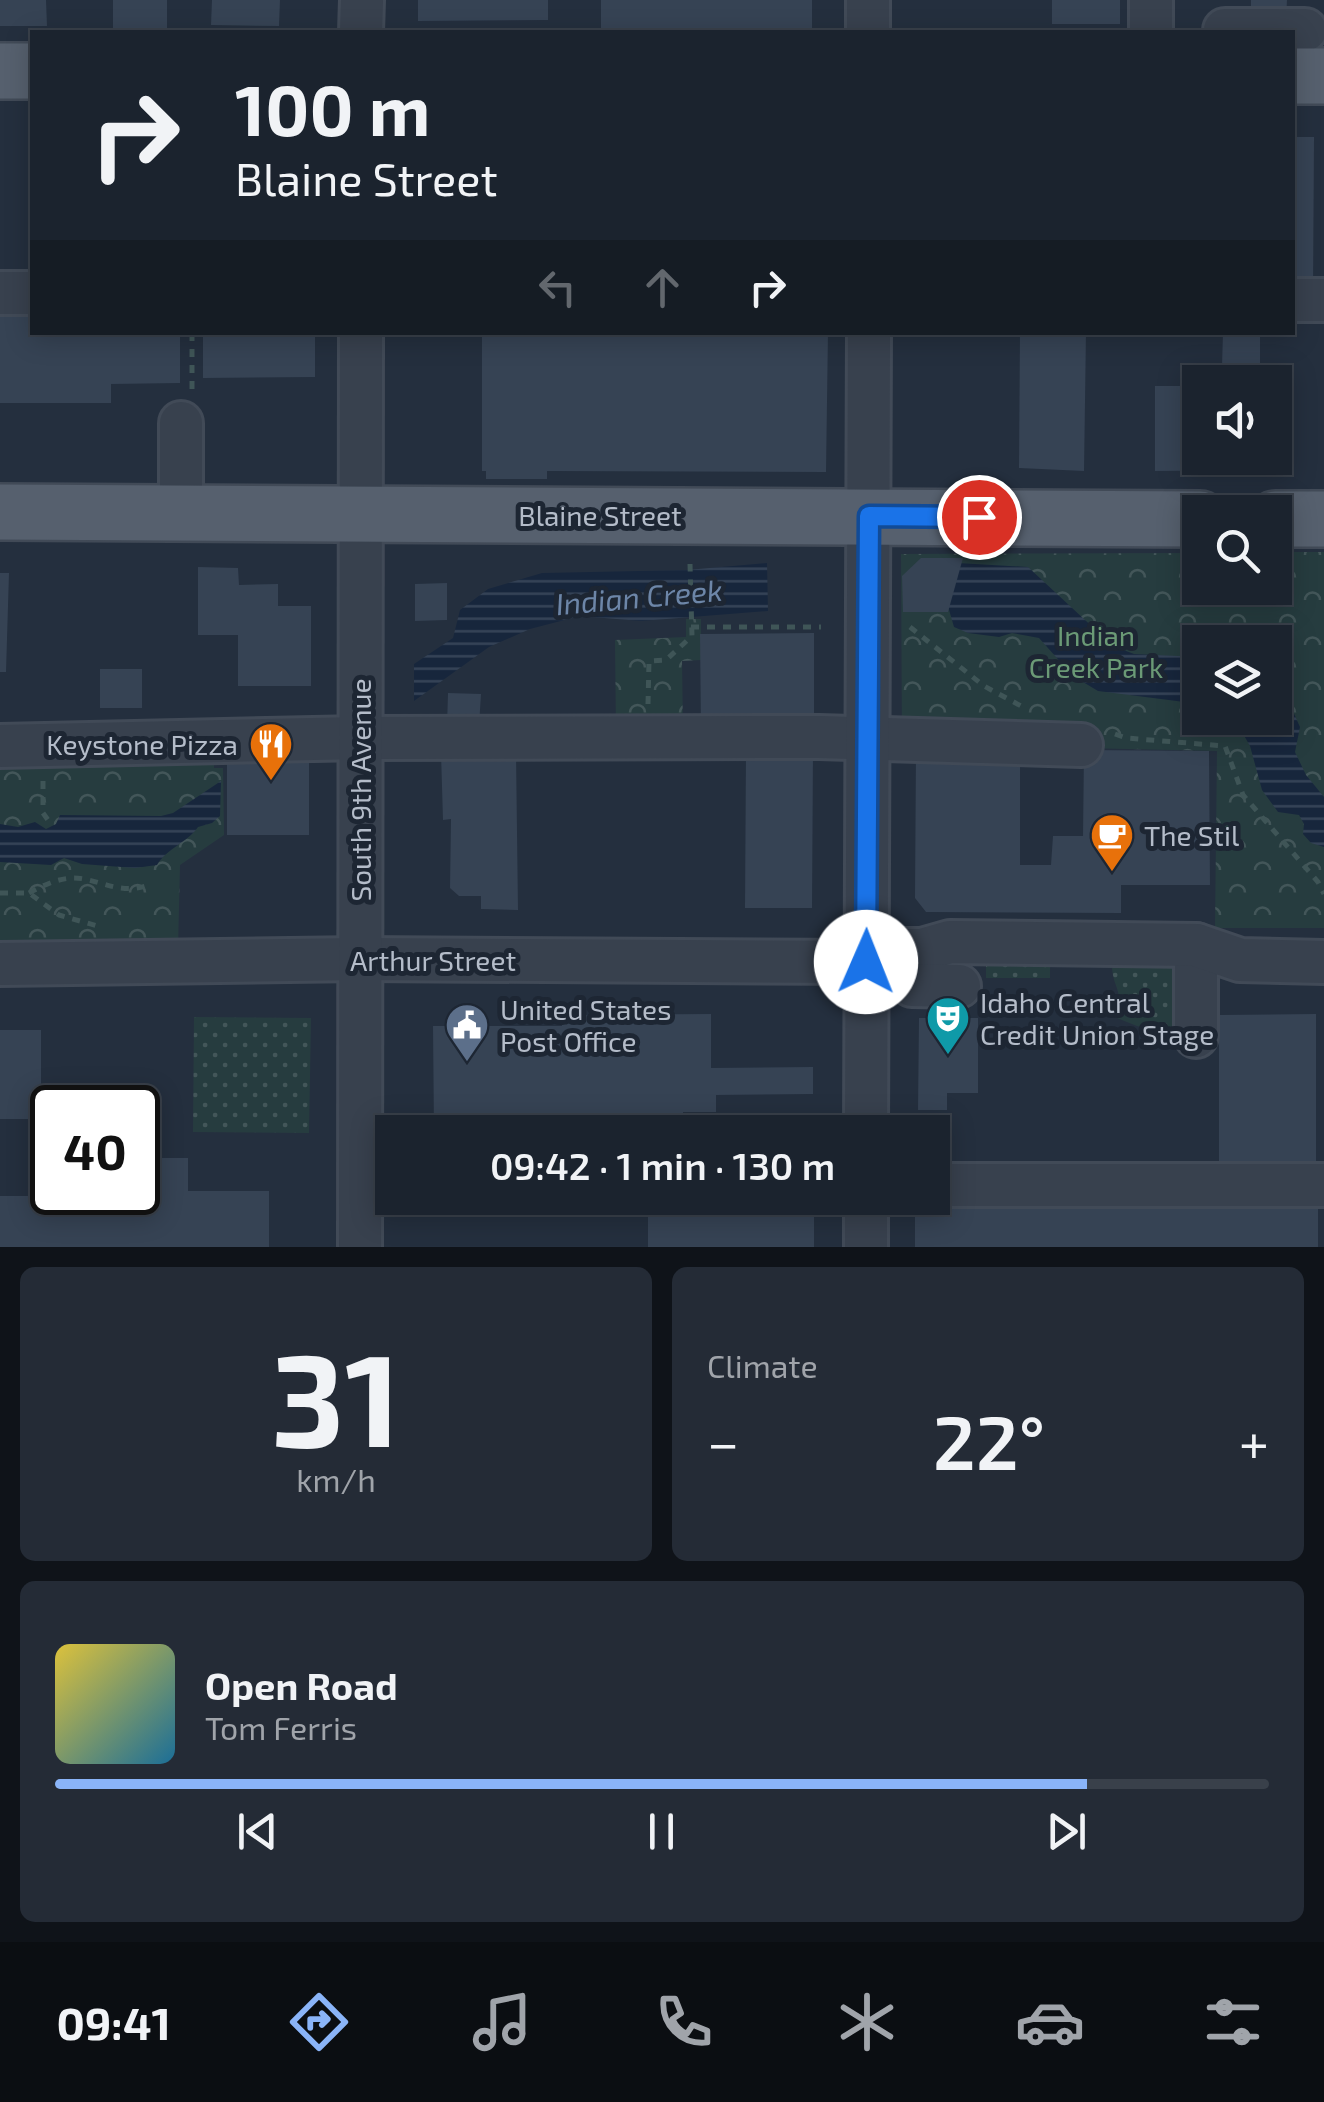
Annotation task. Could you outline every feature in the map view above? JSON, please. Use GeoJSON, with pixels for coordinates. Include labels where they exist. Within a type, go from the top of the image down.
{"type":"FeatureCollection","features":[{"type":"Feature","properties":{"kind":"main road"},"geometry":{"type":"LineString","coordinates":[[0,71],[30,71]]}},
{"type":"Feature","properties":{"kind":"main road","name":"Blaine Street"},"geometry":{"type":"LineString","coordinates":[[0,512],[1182,518]]}},
{"type":"Feature","properties":{"kind":"main road"},"geometry":{"type":"LineString","coordinates":[[1292,519],[1324,519]]}},
{"type":"Feature","properties":{"kind":"street"},"geometry":{"type":"LineString","coordinates":[[362,0],[362,30]]}},
{"type":"Feature","properties":{"kind":"street"},"geometry":{"type":"LineString","coordinates":[[868,0],[868,30]]}},
{"type":"Feature","properties":{"kind":"street"},"geometry":{"type":"LineString","coordinates":[[1152,0],[1152,30]]}},
{"type":"Feature","properties":{"kind":"street"},"geometry":{"type":"LineString","coordinates":[[1225,21],[1249,30]]}},
{"type":"Feature","properties":{"kind":"street"},"geometry":{"type":"LineString","coordinates":[[0,292],[30,293]]}},
{"type":"Feature","properties":{"kind":"street"},"geometry":{"type":"LineString","coordinates":[[1295,300],[1324,300]]}},
{"type":"Feature","properties":{"kind":"street","name":"South 9th Avenue"},"geometry":{"type":"LineString","coordinates":[[360,1247],[361,335]]}},
{"type":"Feature","properties":{"kind":"street"},"geometry":{"type":"LineString","coordinates":[[866,1115],[869,335]]}},
{"type":"Feature","properties":{"kind":"street"},"geometry":{"type":"LineString","coordinates":[[182,513],[186,414]]}},
{"type":"Feature","properties":{"kind":"street"},"geometry":{"type":"LineString","coordinates":[[0,746],[360,738],[1097,739]]}},
{"type":"Feature","properties":{"kind":"street","name":"Arthur Street"},"geometry":{"type":"LineString","coordinates":[[0,964],[866,956],[922,950],[950,942],[1059,958],[1103,960],[1196,945],[1240,960],[1324,962]]}},
{"type":"Feature","properties":{"kind":"street"},"geometry":{"type":"LineString","coordinates":[[1196,945],[1196,1036]]}},
{"type":"Feature","properties":{"kind":"street"},"geometry":{"type":"LineString","coordinates":[[912,985],[958,986]]}},
{"type":"Feature","properties":{"kind":"street"},"geometry":{"type":"LineString","coordinates":[[950,1186],[1322,1185]]}},
{"type":"Feature","properties":{"kind":"street"},"geometry":{"type":"LineString","coordinates":[[866,1215],[866,1247]]}},
{"type":"Feature","properties":{"kind":"path"},"geometry":{"type":"LineString","coordinates":[[186,414],[192,335]]}},
{"type":"Feature","properties":{"kind":"path"},"geometry":{"type":"LineString","coordinates":[[648,738],[649,660],[666,660],[692,636],[690,564]]}},
{"type":"Feature","properties":{"kind":"path"},"geometry":{"type":"LineString","coordinates":[[692,627],[821,627]]}},
{"type":"Feature","properties":{"kind":"path"},"geometry":{"type":"LineString","coordinates":[[910,628],[984,686],[1028,709]]}},
{"type":"Feature","properties":{"kind":"path"},"geometry":{"type":"LineString","coordinates":[[1097,739],[1225,746],[1243,795],[1324,894]]}},
{"type":"Feature","properties":{"kind":"path"},"geometry":{"type":"LineString","coordinates":[[44,793],[43,813],[48,820]]}},
{"type":"Feature","properties":{"kind":"path"},"geometry":{"type":"LineString","coordinates":[[0,892],[29,893],[50,882],[74,878],[120,890],[149,886]]}},
{"type":"Feature","properties":{"kind":"path"},"geometry":{"type":"LineString","coordinates":[[29,893],[59,915],[109,930]]}},
{"type":"Feature","properties":{"kind":"green space","name":"Indian Creek Park"},"geometry":{"type":"Polygon","coordinates":[[[1292,552],[1324,552],[1324,928],[1215,928],[1217,751],[902,744],[901,554],[1182,553],[1182,605],[1292,605],[1292,552]]]}},
{"type":"Feature","properties":{"kind":"green space"},"geometry":{"type":"Polygon","coordinates":[[[686,619],[701,619],[701,660],[682,661],[683,731],[616,731],[615,640],[686,637],[686,619]]]}},
{"type":"Feature","properties":{"kind":"green space"},"geometry":{"type":"Polygon","coordinates":[[[0,752],[214,753],[214,768],[223,768],[224,835],[180,865],[178,948],[0,948],[0,752]]]}},
{"type":"Feature","properties":{"kind":"green space"},"geometry":{"type":"Polygon","coordinates":[[[986,961],[1050,962],[1050,978],[986,978],[986,961]]]}},
{"type":"Feature","properties":{"kind":"green space"},"geometry":{"type":"Polygon","coordinates":[[[1112,967],[1182,967],[1181,1036],[1112,1016],[1119,996],[1112,967]]]}},
{"type":"Feature","properties":{"kind":"green space"},"geometry":{"type":"Polygon","coordinates":[[[194,1017],[311,1018],[309,1133],[193,1132],[194,1017]]]}},
{"type":"Feature","properties":{"kind":"water","name":"Indian Creek"},"geometry":{"type":"Polygon","coordinates":[[[767,563],[768,611],[641,621],[580,616],[530,629],[489,647],[414,701],[414,664],[453,638],[460,610],[488,589],[542,573],[687,570],[767,563]]]}},
{"type":"Feature","properties":{"kind":"water"},"geometry":{"type":"Polygon","coordinates":[[[958,563],[1028,567],[1113,646],[1134,654],[1182,656],[1182,702],[1098,691],[1073,676],[1039,638],[1012,633],[999,637],[968,633],[954,627],[947,603],[958,563]]]}},
{"type":"Feature","properties":{"kind":"water"},"geometry":{"type":"Polygon","coordinates":[[[1292,709],[1300,727],[1295,752],[1306,775],[1324,797],[1324,847],[1311,843],[1303,834],[1304,824],[1299,815],[1278,812],[1262,790],[1244,735],[1292,735],[1292,709]]]}},
{"type":"Feature","properties":{"kind":"water"},"geometry":{"type":"Polygon","coordinates":[[[221,781],[220,816],[198,827],[157,865],[135,868],[82,864],[64,858],[51,865],[0,862],[0,824],[18,827],[35,822],[46,829],[56,824],[60,815],[161,816],[173,813],[221,781]]]}},
{"type":"Feature","properties":{"kind":"building"},"geometry":{"type":"Polygon","coordinates":[[[0,0],[46,0],[47,26],[0,26],[0,0]]]}},
{"type":"Feature","properties":{"kind":"building"},"geometry":{"type":"Polygon","coordinates":[[[113,0],[167,0],[167,29],[113,30],[113,0]]]}},
{"type":"Feature","properties":{"kind":"building"},"geometry":{"type":"Polygon","coordinates":[[[212,0],[280,0],[279,26],[211,25],[212,0]]]}},
{"type":"Feature","properties":{"kind":"building"},"geometry":{"type":"Polygon","coordinates":[[[418,0],[548,0],[548,20],[418,21],[418,0]]]}},
{"type":"Feature","properties":{"kind":"building"},"geometry":{"type":"Polygon","coordinates":[[[601,0],[812,0],[812,30],[601,30],[601,0]]]}},
{"type":"Feature","properties":{"kind":"building"},"geometry":{"type":"Polygon","coordinates":[[[1052,0],[1120,0],[1120,24],[1052,24],[1052,0]]]}},
{"type":"Feature","properties":{"kind":"building"},"geometry":{"type":"Polygon","coordinates":[[[1251,0],[1287,0],[1286,20],[1251,20],[1251,0]]]}},
{"type":"Feature","properties":{"kind":"building"},"geometry":{"type":"Polygon","coordinates":[[[1295,137],[1314,137],[1313,291],[1295,291],[1295,137]]]}},
{"type":"Feature","properties":{"kind":"building"},"geometry":{"type":"Polygon","coordinates":[[[0,308],[30,308],[30,335],[180,335],[180,383],[111,384],[111,403],[0,403],[0,308]]]}},
{"type":"Feature","properties":{"kind":"building"},"geometry":{"type":"Polygon","coordinates":[[[203,335],[315,335],[315,377],[203,378],[203,335]]]}},
{"type":"Feature","properties":{"kind":"building"},"geometry":{"type":"Polygon","coordinates":[[[482,335],[828,335],[826,472],[547,471],[547,479],[486,479],[486,471],[482,471],[482,335]]]}},
{"type":"Feature","properties":{"kind":"building"},"geometry":{"type":"Polygon","coordinates":[[[1020,335],[1086,335],[1084,471],[1019,468],[1020,335]]]}},
{"type":"Feature","properties":{"kind":"building"},"geometry":{"type":"Polygon","coordinates":[[[1223,335],[1260,335],[1260,365],[1222,365],[1223,335]]]}},
{"type":"Feature","properties":{"kind":"building"},"geometry":{"type":"Polygon","coordinates":[[[1155,386],[1182,386],[1182,471],[1155,471],[1155,386]]]}},
{"type":"Feature","properties":{"kind":"building"},"geometry":{"type":"Polygon","coordinates":[[[921,558],[963,558],[948,612],[903,612],[902,576],[921,558]]]}},
{"type":"Feature","properties":{"kind":"building"},"geometry":{"type":"Polygon","coordinates":[[[198,567],[238,568],[239,585],[278,584],[278,606],[311,606],[311,686],[238,686],[238,635],[198,635],[198,567]]]}},
{"type":"Feature","properties":{"kind":"building"},"geometry":{"type":"Polygon","coordinates":[[[0,573],[9,573],[6,672],[0,672],[0,573]]]}},
{"type":"Feature","properties":{"kind":"building"},"geometry":{"type":"Polygon","coordinates":[[[447,583],[447,620],[415,621],[415,584],[447,583]]]}},
{"type":"Feature","properties":{"kind":"building"},"geometry":{"type":"Polygon","coordinates":[[[814,633],[814,729],[701,730],[700,634],[814,633]]]}},
{"type":"Feature","properties":{"kind":"building"},"geometry":{"type":"Polygon","coordinates":[[[100,669],[142,669],[142,708],[100,708],[100,669]]]}},
{"type":"Feature","properties":{"kind":"building"},"geometry":{"type":"Polygon","coordinates":[[[448,693],[481,694],[479,726],[447,725],[448,693]]]}},
{"type":"Feature","properties":{"kind":"building"},"geometry":{"type":"Polygon","coordinates":[[[916,749],[1020,749],[1020,865],[1051,865],[1053,836],[1083,836],[1084,750],[1209,751],[1210,885],[1121,885],[1121,913],[926,912],[915,898],[916,749]]]}},
{"type":"Feature","properties":{"kind":"building"},"geometry":{"type":"Polygon","coordinates":[[[516,752],[518,910],[481,909],[481,896],[459,896],[450,888],[451,819],[443,820],[441,753],[516,752]]]}},
{"type":"Feature","properties":{"kind":"building"},"geometry":{"type":"Polygon","coordinates":[[[746,752],[813,752],[812,908],[745,908],[746,752]]]}},
{"type":"Feature","properties":{"kind":"building"},"geometry":{"type":"Polygon","coordinates":[[[309,757],[309,835],[227,835],[227,758],[309,757]]]}},
{"type":"Feature","properties":{"kind":"building"},"geometry":{"type":"Polygon","coordinates":[[[711,1014],[711,1068],[813,1067],[813,1094],[716,1095],[716,1112],[683,1115],[434,1115],[433,1026],[562,1026],[561,1015],[711,1014]]]}},
{"type":"Feature","properties":{"kind":"building"},"geometry":{"type":"Polygon","coordinates":[[[1316,1014],[1316,1176],[1219,1176],[1219,1015],[1316,1014]]]}},
{"type":"Feature","properties":{"kind":"building","name":"Idaho Central Credit Union Stage"},"geometry":{"type":"Polygon","coordinates":[[[919,1018],[978,1018],[978,1093],[947,1093],[947,1110],[918,1110],[919,1018]]]}},
{"type":"Feature","properties":{"kind":"building"},"geometry":{"type":"Polygon","coordinates":[[[0,1030],[41,1030],[41,1085],[30,1085],[30,1119],[0,1119],[0,1030]]]}},
{"type":"Feature","properties":{"kind":"building"},"geometry":{"type":"Polygon","coordinates":[[[160,1158],[188,1158],[188,1191],[269,1191],[269,1247],[0,1247],[0,1196],[30,1196],[30,1215],[160,1215],[160,1158]]]}},
{"type":"Feature","properties":{"kind":"building"},"geometry":{"type":"Polygon","coordinates":[[[1318,1195],[1318,1247],[915,1247],[915,1215],[950,1215],[950,1198],[1318,1195]]]}},
{"type":"Feature","properties":{"kind":"building"},"geometry":{"type":"Polygon","coordinates":[[[648,1215],[814,1215],[814,1247],[648,1247],[648,1215]]]}},
{"type":"Feature","properties":{"kind":"place","name":"Keystone Pizza"},"geometry":{"type":"Point","coordinates":[271,782]}},
{"type":"Feature","properties":{"kind":"place","name":"The Stil"},"geometry":{"type":"Point","coordinates":[1112,873]}},
{"type":"Feature","properties":{"kind":"place","name":"Idaho Central Credit Union Stage"},"geometry":{"type":"Point","coordinates":[948,1056]}},
{"type":"Feature","properties":{"kind":"place","name":"United States Post Office"},"geometry":{"type":"Point","coordinates":[467,1063]}},
{"type":"Feature","properties":{"kind":"route"},"geometry":{"type":"LineString","coordinates":[[866,962],[869,516],[979,517]]}}]}
